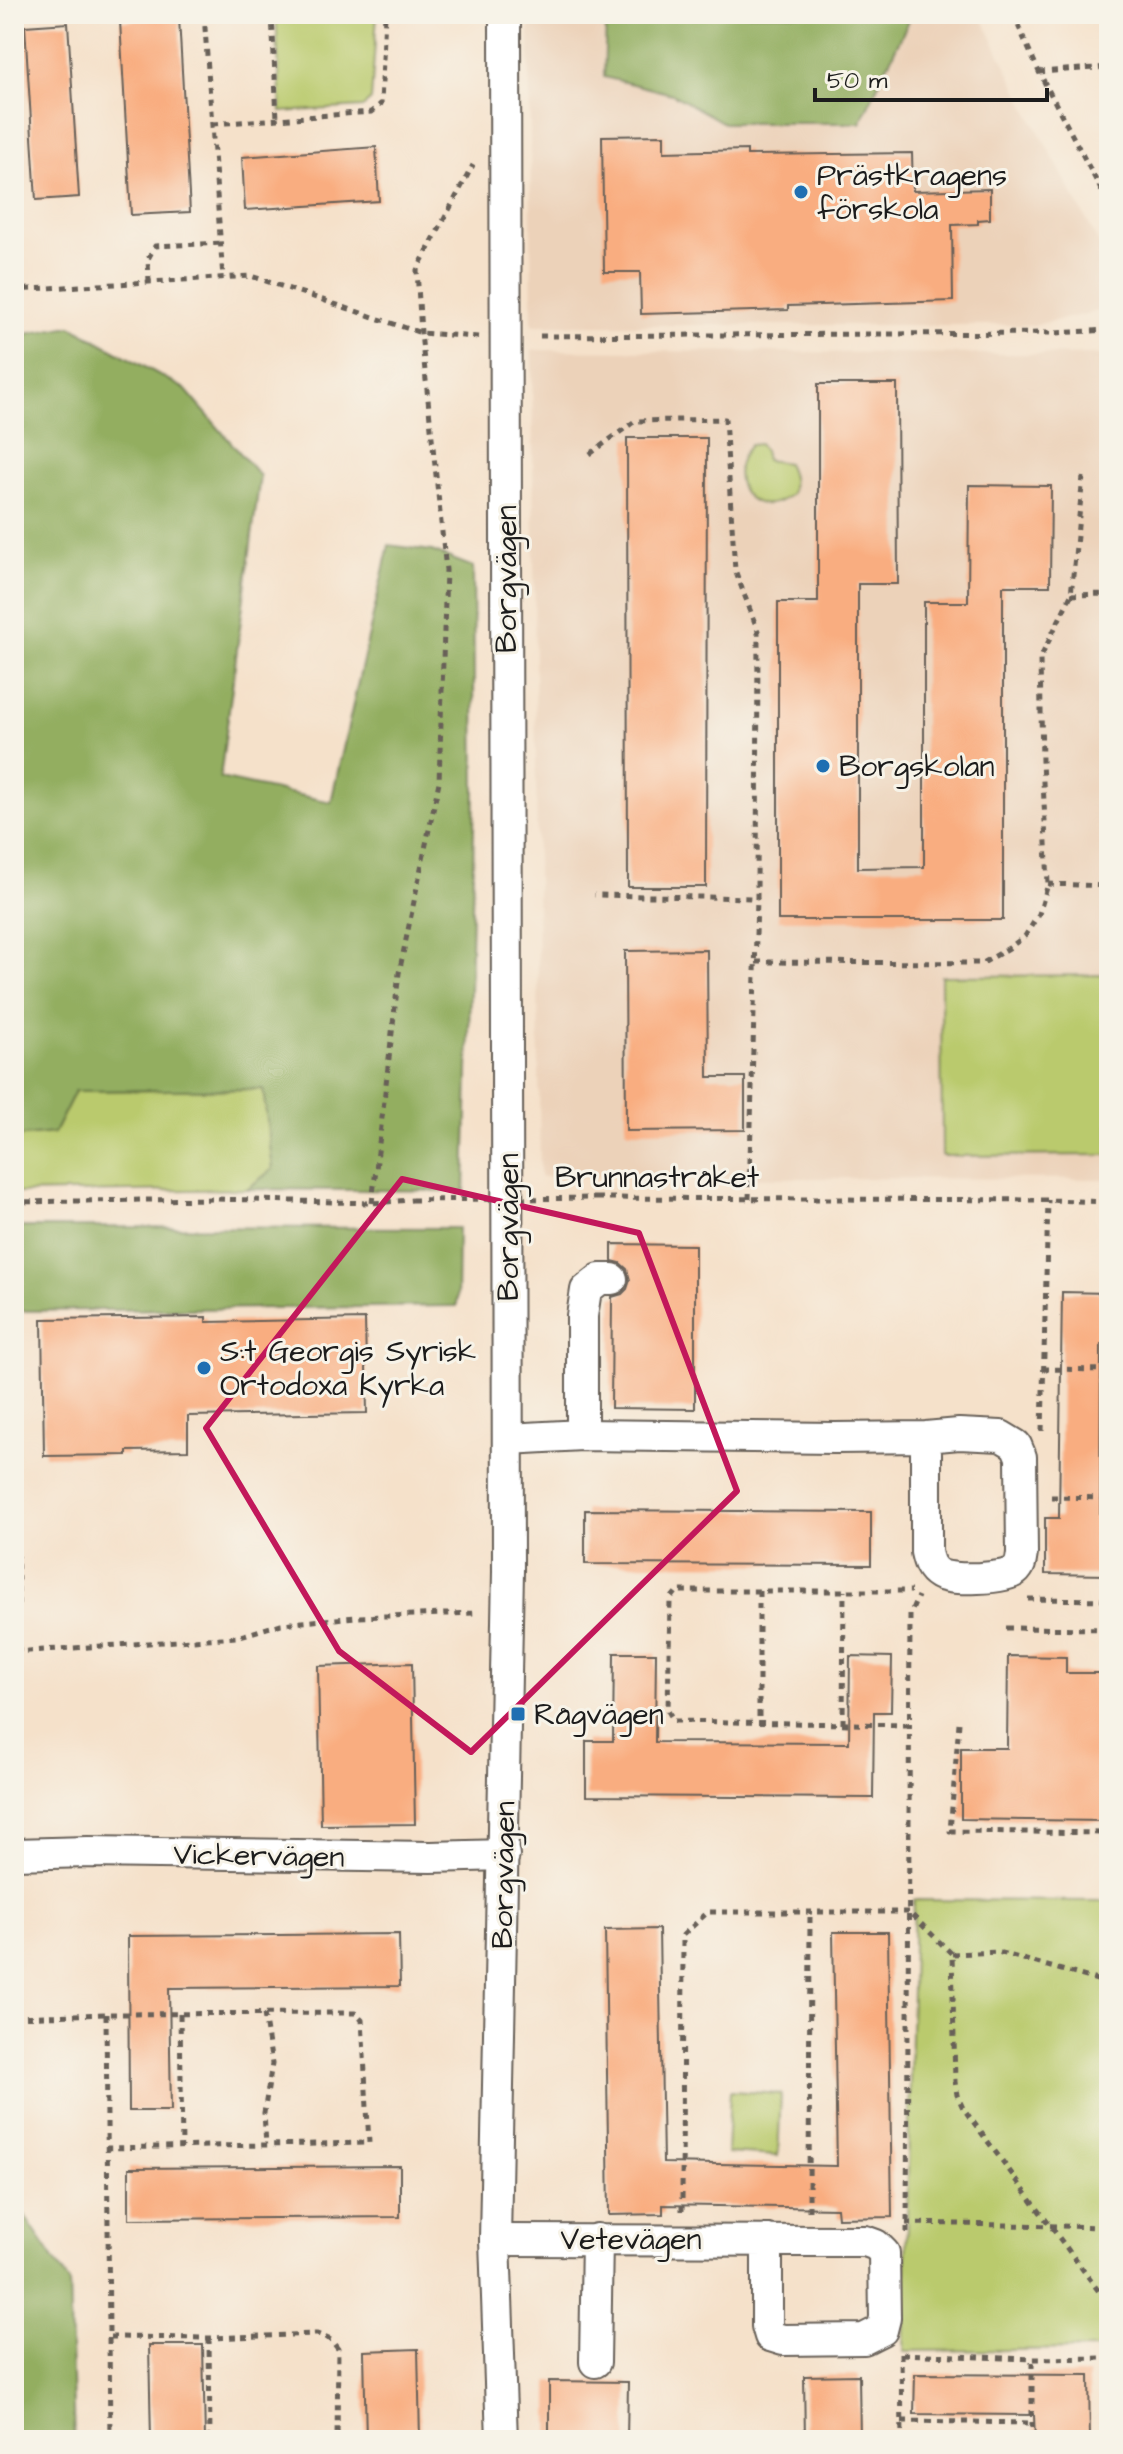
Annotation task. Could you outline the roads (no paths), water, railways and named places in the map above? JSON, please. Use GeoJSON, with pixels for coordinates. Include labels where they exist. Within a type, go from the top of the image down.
{"type":"FeatureCollection","features":[{"type":"Feature","properties":{"kind":"street","name":"Borgvägen"},"geometry":{"type":"LineString","coordinates":[[502,2440],[495,2240],[504,1855],[508,1439],[505,14]]}},
{"type":"Feature","properties":{"kind":"street"},"geometry":{"type":"LineString","coordinates":[[582,1435],[582,1316],[586,1290],[600,1279],[612,1279]]}},
{"type":"Feature","properties":{"kind":"street"},"geometry":{"type":"LineString","coordinates":[[508,1439],[582,1435],[1001,1436],[1016,1445],[1021,1457],[1022,1553],[1019,1566],[1013,1573],[954,1578],[938,1574],[929,1565],[926,1552],[926,1437]]}},
{"type":"Feature","properties":{"kind":"street","name":"Vickervägen"},"geometry":{"type":"LineString","coordinates":[[14,1854],[504,1855]]}},
{"type":"Feature","properties":{"kind":"street"},"geometry":{"type":"LineString","coordinates":[[595,2362],[597,2239]]}},
{"type":"Feature","properties":{"kind":"street","name":"Vetevägen"},"geometry":{"type":"LineString","coordinates":[[495,2240],[680,2239],[865,2241],[876,2245],[884,2253],[885,2318],[882,2330],[864,2339],[783,2340],[770,2336],[767,2326],[767,2240]]}},
{"type":"Feature","properties":{"kind":"place","name":"Prästkragens förskola"},"geometry":{"type":"Point","coordinates":[801,192]}},
{"type":"Feature","properties":{"kind":"place","name":"Borgskolan"},"geometry":{"type":"Point","coordinates":[823,766]}},
{"type":"Feature","properties":{"kind":"place","name":"S:t Georgis Syrisk Ortodoxa Kyrka"},"geometry":{"type":"Point","coordinates":[204,1368]}},
{"type":"Feature","properties":{"kind":"place","name":"Rågvägen"},"geometry":{"type":"Point","coordinates":[518,1714]}}]}
